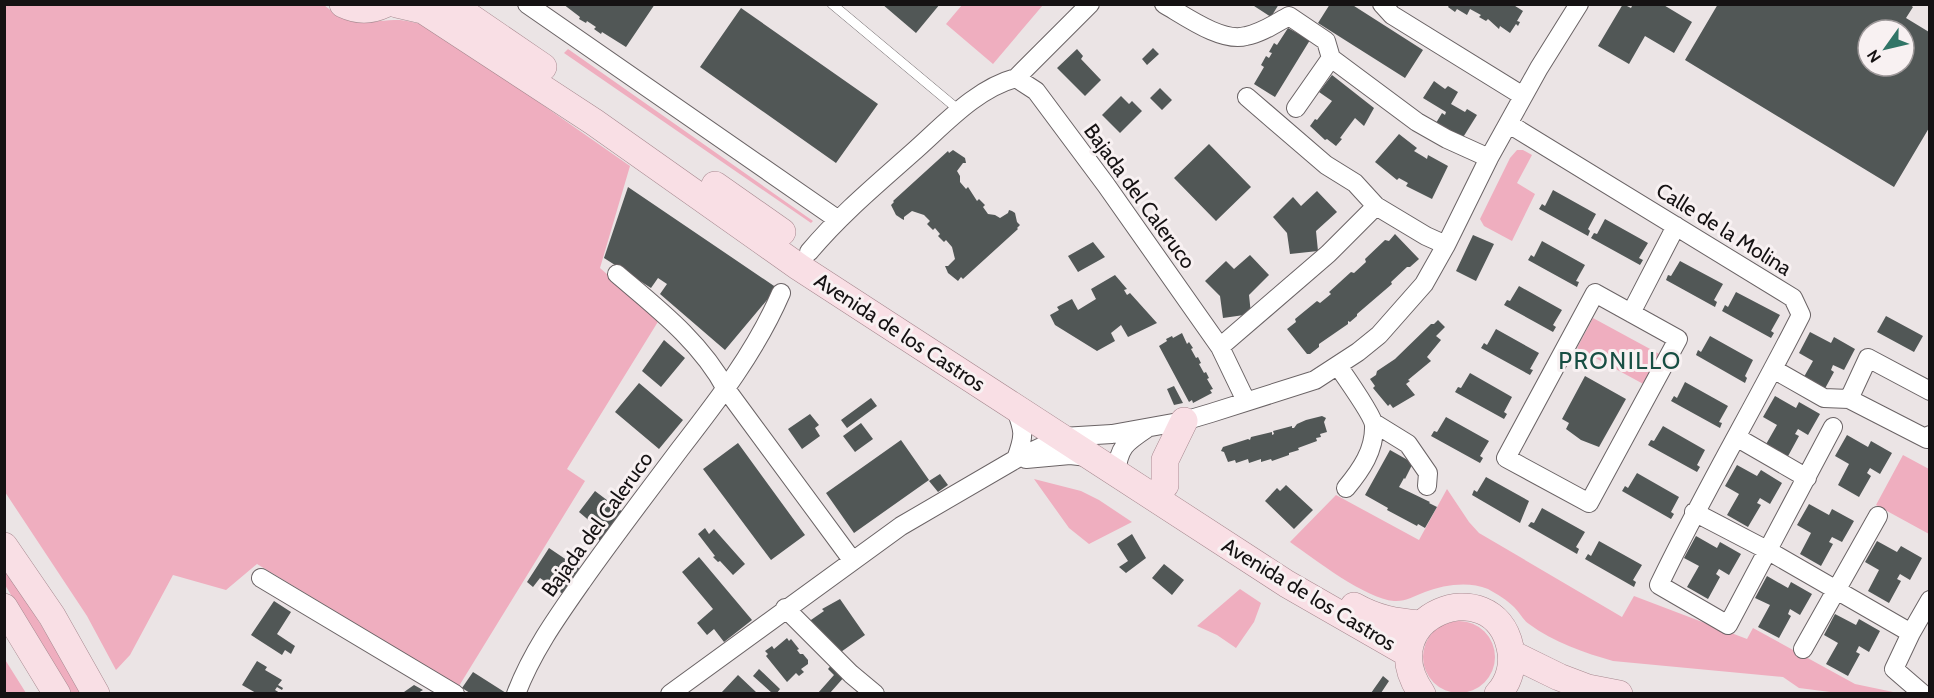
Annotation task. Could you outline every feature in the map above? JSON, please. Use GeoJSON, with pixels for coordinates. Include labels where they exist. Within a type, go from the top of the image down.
{"type":"FeatureCollection","features":[{"type":"Feature","properties":{"kind":"main road"},"geometry":{"type":"LineString","coordinates":[[343,4],[359,10],[375,9],[385,4]]}},
{"type":"Feature","properties":{"kind":"main road","name":"Avenida de los Castros"},"geometry":{"type":"LineString","coordinates":[[397,4],[423,10],[594,122],[799,267],[1062,437],[1105,455],[1165,485],[1187,502],[1336,596],[1372,616],[1395,622],[1421,624]]}},
{"type":"Feature","properties":{"kind":"main road","name":"Avenida de los Castros"},"geometry":{"type":"LineString","coordinates":[[453,5],[1105,455],[1287,584],[1409,654]]}},
{"type":"Feature","properties":{"kind":"main road"},"geometry":{"type":"LineString","coordinates":[[1165,485],[1165,460],[1184,421]]}},
{"type":"Feature","properties":{"kind":"main road"},"geometry":{"type":"LineString","coordinates":[[4,546],[52,616],[96,693]]}},
{"type":"Feature","properties":{"kind":"main road"},"geometry":{"type":"LineString","coordinates":[[1416,689],[1409,668],[1412,638],[1421,624],[1433,614],[1447,608],[1461,606],[1476,609],[1490,616],[1501,626],[1509,639],[1512,654],[1509,692]]}},
{"type":"Feature","properties":{"kind":"main road"},"geometry":{"type":"LineString","coordinates":[[4,607],[57,693]]}},
{"type":"Feature","properties":{"kind":"main road"},"geometry":{"type":"LineString","coordinates":[[1512,654],[1559,677],[1588,688],[1619,693]]}},
{"type":"Feature","properties":{"kind":"street"},"geometry":{"type":"LineString","coordinates":[[527,4],[837,219]]}},
{"type":"Feature","properties":{"kind":"street"},"geometry":{"type":"LineString","coordinates":[[809,252],[837,219],[960,111],[988,89],[1016,78],[1090,4]]}},
{"type":"Feature","properties":{"kind":"street"},"geometry":{"type":"LineString","coordinates":[[1164,4],[1226,37],[1245,37],[1264,30],[1289,16],[1326,41],[1331,58],[1417,122],[1489,158]]}},
{"type":"Feature","properties":{"kind":"street"},"geometry":{"type":"LineString","coordinates":[[1382,4],[1392,15],[1523,96]]}},
{"type":"Feature","properties":{"kind":"street"},"geometry":{"type":"LineString","coordinates":[[1105,455],[1147,428],[1184,421],[1315,380],[1379,335],[1424,284],[1523,96],[1580,4]]}},
{"type":"Feature","properties":{"kind":"street"},"geometry":{"type":"LineString","coordinates":[[1296,108],[1331,58]]}},
{"type":"Feature","properties":{"kind":"street","name":"Bajada del Caleruco"},"geometry":{"type":"LineString","coordinates":[[1016,78],[1036,90],[1106,185],[1220,347],[1246,401]]}},
{"type":"Feature","properties":{"kind":"street"},"geometry":{"type":"LineString","coordinates":[[1247,97],[1326,165],[1355,183],[1376,206],[1426,236],[1446,245]]}},
{"type":"Feature","properties":{"kind":"street","name":"Calle de la Molina"},"geometry":{"type":"LineString","coordinates":[[1509,124],[1792,298],[1801,315],[1694,513],[1659,585],[1728,625],[1767,550]]}},
{"type":"Feature","properties":{"kind":"street"},"geometry":{"type":"LineString","coordinates":[[1220,347],[1328,254],[1376,206]]}},
{"type":"Feature","properties":{"kind":"street"},"geometry":{"type":"LineString","coordinates":[[1631,313],[1676,226]]}},
{"type":"Feature","properties":{"kind":"street"},"geometry":{"type":"LineString","coordinates":[[617,274],[658,308],[701,350],[715,368],[726,389],[852,560]]}},
{"type":"Feature","properties":{"kind":"street","name":"Bajada del Caleruco"},"geometry":{"type":"LineString","coordinates":[[516,693],[525,670],[551,626],[632,513],[726,389],[769,320],[781,293]]}},
{"type":"Feature","properties":{"kind":"street"},"geometry":{"type":"LineString","coordinates":[[1595,293],[1631,313],[1678,339],[1589,503],[1506,458],[1595,293]]}},
{"type":"Feature","properties":{"kind":"street"},"geometry":{"type":"LineString","coordinates":[[1849,399],[1868,358],[1929,391]]}},
{"type":"Feature","properties":{"kind":"street"},"geometry":{"type":"LineString","coordinates":[[1338,366],[1374,423],[1408,444],[1428,473],[1427,486]]}},
{"type":"Feature","properties":{"kind":"street"},"geometry":{"type":"LineString","coordinates":[[1773,369],[1824,398],[1849,399],[1927,439],[1929,435]]}},
{"type":"Feature","properties":{"kind":"street"},"geometry":{"type":"LineString","coordinates":[[1015,406],[1022,424],[1023,436],[1016,459]]}},
{"type":"Feature","properties":{"kind":"street"},"geometry":{"type":"LineString","coordinates":[[1346,488],[1361,470],[1371,449],[1374,423]]}},
{"type":"Feature","properties":{"kind":"street"},"geometry":{"type":"LineString","coordinates":[[1767,550],[1833,427]]}},
{"type":"Feature","properties":{"kind":"street"},"geometry":{"type":"LineString","coordinates":[[1016,459],[1105,455],[1147,428]]}},
{"type":"Feature","properties":{"kind":"street"},"geometry":{"type":"LineString","coordinates":[[670,693],[901,526],[1016,459],[1062,437]]}},
{"type":"Feature","properties":{"kind":"street"},"geometry":{"type":"LineString","coordinates":[[1736,437],[1807,478]]}},
{"type":"Feature","properties":{"kind":"street"},"geometry":{"type":"LineString","coordinates":[[1694,513],[1767,550],[1911,633]]}},
{"type":"Feature","properties":{"kind":"street"},"geometry":{"type":"LineString","coordinates":[[1803,649],[1878,516]]}},
{"type":"Feature","properties":{"kind":"street"},"geometry":{"type":"LineString","coordinates":[[261,578],[455,693]]}},
{"type":"Feature","properties":{"kind":"street"},"geometry":{"type":"LineString","coordinates":[[1923,693],[1894,669],[1929,600]]}},
{"type":"Feature","properties":{"kind":"street"},"geometry":{"type":"LineString","coordinates":[[785,608],[851,674],[876,693]]}},
{"type":"Feature","properties":{"kind":"lane"},"geometry":{"type":"LineString","coordinates":[[832,4],[960,111]]}},
{"type":"Feature","properties":{"kind":"shaded area"},"geometry":{"type":"Polygon","coordinates":[[[323,4],[343,18],[352,21],[400,20],[428,25],[630,166],[600,268],[659,320],[567,469],[585,481],[459,686],[257,564],[226,590],[173,575],[130,655],[116,670],[87,616],[5,492],[4,5],[323,4]]]}},
{"type":"Feature","properties":{"kind":"shaded area"},"geometry":{"type":"Polygon","coordinates":[[[962,5],[1043,5],[993,64],[946,24],[962,5]]]}},
{"type":"Feature","properties":{"kind":"shaded area"},"geometry":{"type":"Polygon","coordinates":[[[568,49],[813,221],[811,223],[564,53],[568,49]]]}},
{"type":"Feature","properties":{"kind":"shaded area"},"geometry":{"type":"Polygon","coordinates":[[[1517,150],[1523,150],[1532,155],[1517,183],[1535,194],[1512,241],[1484,226],[1480,219],[1510,158],[1517,150]]]}},
{"type":"Feature","properties":{"kind":"shaded area"},"geometry":{"type":"Polygon","coordinates":[[[1593,318],[1663,356],[1647,386],[1577,348],[1593,318]]]}},
{"type":"Feature","properties":{"kind":"shaded area"},"geometry":{"type":"Polygon","coordinates":[[[1903,455],[1929,469],[1929,534],[1876,505],[1903,455]]]}},
{"type":"Feature","properties":{"kind":"shaded area"},"geometry":{"type":"Polygon","coordinates":[[[1034,479],[1081,491],[1132,522],[1089,544],[1069,528],[1034,479]]]}},
{"type":"Feature","properties":{"kind":"shaded area"},"geometry":{"type":"Polygon","coordinates":[[[1447,489],[1479,533],[1622,617],[1634,596],[1747,639],[1753,628],[1855,684],[1898,693],[1838,693],[1799,688],[1783,677],[1613,661],[1580,651],[1548,636],[1527,622],[1508,602],[1488,589],[1472,585],[1456,585],[1432,590],[1402,601],[1382,599],[1340,577],[1290,542],[1336,495],[1419,540],[1447,489]]]}},
{"type":"Feature","properties":{"kind":"shaded area"},"geometry":{"type":"Polygon","coordinates":[[[4,565],[83,693],[70,693],[5,585],[4,565]]]}},
{"type":"Feature","properties":{"kind":"shaded area"},"geometry":{"type":"Polygon","coordinates":[[[1240,589],[1261,603],[1254,622],[1236,648],[1217,635],[1197,626],[1240,589]]]}},
{"type":"Feature","properties":{"kind":"shaded area"},"geometry":{"type":"Polygon","coordinates":[[[1452,621],[1466,621],[1485,631],[1495,650],[1495,664],[1485,683],[1466,693],[1452,693],[1433,683],[1423,664],[1423,650],[1433,631],[1452,621]]]}},
{"type":"Feature","properties":{"kind":"shaded area"},"geometry":{"type":"Polygon","coordinates":[[[4,658],[26,693],[5,693],[4,658]]]}},
{"type":"Feature","properties":{"kind":"building"},"geometry":{"type":"Polygon","coordinates":[[[563,4],[655,4],[626,47],[602,32],[601,34],[587,21],[586,23],[579,19],[580,17],[563,4]]]}},
{"type":"Feature","properties":{"kind":"building"},"geometry":{"type":"Polygon","coordinates":[[[882,4],[940,4],[916,33],[882,4]]]}},
{"type":"Feature","properties":{"kind":"building"},"geometry":{"type":"Polygon","coordinates":[[[1251,4],[1279,4],[1271,17],[1251,4]]]}},
{"type":"Feature","properties":{"kind":"building"},"geometry":{"type":"Polygon","coordinates":[[[1330,4],[1351,4],[1423,50],[1405,78],[1318,23],[1330,4]]]}},
{"type":"Feature","properties":{"kind":"building"},"geometry":{"type":"Polygon","coordinates":[[[1450,4],[1512,4],[1523,11],[1517,21],[1520,22],[1518,26],[1516,24],[1510,33],[1500,26],[1499,29],[1488,19],[1486,21],[1479,17],[1481,15],[1470,9],[1467,15],[1457,9],[1455,12],[1448,7],[1450,4]]]}},
{"type":"Feature","properties":{"kind":"building"},"geometry":{"type":"Polygon","coordinates":[[[1623,4],[1631,8],[1633,4],[1662,4],[1692,22],[1674,53],[1645,36],[1629,64],[1598,46],[1623,4]]]}},
{"type":"Feature","properties":{"kind":"building"},"geometry":{"type":"Polygon","coordinates":[[[1718,4],[1909,4],[1913,7],[1906,18],[1856,18],[1856,78],[1916,78],[1916,24],[1929,32],[1929,128],[1894,187],[1685,60],[1718,4]]]}},
{"type":"Feature","properties":{"kind":"building"},"geometry":{"type":"Polygon","coordinates":[[[741,8],[878,104],[836,163],[700,67],[741,8]]]}},
{"type":"Feature","properties":{"kind":"building"},"geometry":{"type":"Polygon","coordinates":[[[1288,28],[1310,40],[1275,97],[1254,84],[1264,67],[1261,65],[1266,56],[1269,58],[1272,53],[1269,52],[1274,43],[1277,45],[1288,28]]]}},
{"type":"Feature","properties":{"kind":"building"},"geometry":{"type":"Polygon","coordinates":[[[1153,48],[1159,54],[1147,65],[1142,59],[1153,48]]]}},
{"type":"Feature","properties":{"kind":"building"},"geometry":{"type":"Polygon","coordinates":[[[1077,49],[1083,56],[1081,59],[1101,80],[1085,96],[1057,68],[1077,49]]]}},
{"type":"Feature","properties":{"kind":"building"},"geometry":{"type":"Polygon","coordinates":[[[1332,75],[1374,108],[1364,126],[1355,118],[1336,146],[1327,139],[1325,140],[1310,126],[1332,101],[1319,92],[1332,75]]]}},
{"type":"Feature","properties":{"kind":"building"},"geometry":{"type":"Polygon","coordinates":[[[1434,81],[1445,89],[1448,86],[1458,92],[1451,104],[1465,112],[1467,109],[1477,115],[1462,139],[1436,123],[1442,113],[1445,115],[1446,112],[1423,98],[1434,81]]]}},
{"type":"Feature","properties":{"kind":"building"},"geometry":{"type":"Polygon","coordinates":[[[1160,88],[1172,100],[1162,110],[1150,98],[1160,88]]]}},
{"type":"Feature","properties":{"kind":"building"},"geometry":{"type":"Polygon","coordinates":[[[1121,96],[1129,104],[1132,101],[1142,111],[1120,133],[1102,115],[1121,96]]]}},
{"type":"Feature","properties":{"kind":"building"},"geometry":{"type":"Polygon","coordinates":[[[1399,134],[1417,148],[1414,151],[1427,159],[1428,155],[1448,166],[1432,199],[1406,186],[1408,183],[1399,178],[1397,180],[1375,162],[1399,134]]]}},
{"type":"Feature","properties":{"kind":"building"},"geometry":{"type":"Polygon","coordinates":[[[1209,144],[1251,187],[1216,221],[1174,178],[1209,144]]]}},
{"type":"Feature","properties":{"kind":"building"},"geometry":{"type":"Polygon","coordinates":[[[953,150],[965,158],[966,163],[963,163],[957,171],[960,182],[966,189],[968,187],[977,201],[979,199],[985,205],[983,207],[988,214],[1000,218],[1009,210],[1012,211],[1020,225],[963,279],[961,277],[958,281],[948,273],[945,266],[955,259],[952,247],[938,236],[940,234],[935,228],[933,230],[927,224],[930,221],[924,215],[912,211],[904,217],[904,220],[896,215],[891,205],[948,151],[949,153],[953,150]]]}},
{"type":"Feature","properties":{"kind":"building"},"geometry":{"type":"Polygon","coordinates":[[[628,187],[777,288],[725,350],[660,294],[667,284],[658,278],[651,288],[604,258],[628,187]]]}},
{"type":"Feature","properties":{"kind":"building"},"geometry":{"type":"Polygon","coordinates":[[[1553,190],[1596,214],[1588,229],[1590,231],[1588,236],[1539,209],[1542,204],[1545,206],[1553,190]]]}},
{"type":"Feature","properties":{"kind":"building"},"geometry":{"type":"Polygon","coordinates":[[[1317,191],[1337,212],[1316,231],[1318,251],[1290,254],[1287,233],[1273,217],[1293,197],[1301,206],[1317,191]]]}},
{"type":"Feature","properties":{"kind":"building"},"geometry":{"type":"Polygon","coordinates":[[[1605,219],[1648,243],[1639,258],[1643,260],[1640,265],[1591,238],[1594,233],[1597,234],[1605,219]]]}},
{"type":"Feature","properties":{"kind":"building"},"geometry":{"type":"Polygon","coordinates":[[[1395,234],[1419,259],[1407,267],[1357,316],[1350,322],[1348,321],[1348,324],[1307,354],[1287,329],[1296,322],[1295,319],[1317,301],[1320,303],[1331,294],[1329,292],[1351,272],[1354,273],[1366,262],[1365,259],[1395,234]]]}},
{"type":"Feature","properties":{"kind":"building"},"geometry":{"type":"Polygon","coordinates":[[[1473,235],[1494,244],[1476,281],[1456,271],[1473,235]]]}},
{"type":"Feature","properties":{"kind":"building"},"geometry":{"type":"Polygon","coordinates":[[[1542,241],[1585,265],[1576,281],[1579,282],[1577,287],[1528,260],[1531,255],[1534,257],[1542,241]]]}},
{"type":"Feature","properties":{"kind":"building"},"geometry":{"type":"Polygon","coordinates":[[[1093,242],[1105,257],[1078,272],[1068,256],[1093,242]]]}},
{"type":"Feature","properties":{"kind":"building"},"geometry":{"type":"Polygon","coordinates":[[[1250,255],[1269,275],[1249,295],[1251,314],[1223,318],[1220,296],[1205,281],[1226,261],[1234,269],[1250,255]]]}},
{"type":"Feature","properties":{"kind":"building"},"geometry":{"type":"Polygon","coordinates":[[[1680,261],[1723,284],[1714,300],[1717,302],[1715,307],[1666,280],[1680,261]]]}},
{"type":"Feature","properties":{"kind":"building"},"geometry":{"type":"Polygon","coordinates":[[[1115,275],[1127,289],[1124,290],[1127,295],[1130,293],[1157,323],[1128,337],[1121,325],[1111,333],[1115,341],[1097,351],[1055,325],[1050,315],[1059,310],[1057,307],[1072,299],[1078,310],[1096,299],[1091,289],[1115,275]]]}},
{"type":"Feature","properties":{"kind":"building"},"geometry":{"type":"Polygon","coordinates":[[[1519,286],[1562,310],[1553,325],[1556,327],[1553,332],[1504,305],[1507,300],[1510,301],[1519,286]]]}},
{"type":"Feature","properties":{"kind":"building"},"geometry":{"type":"Polygon","coordinates":[[[1736,292],[1780,315],[1771,331],[1774,333],[1771,338],[1722,311],[1725,305],[1728,307],[1736,292]]]}},
{"type":"Feature","properties":{"kind":"building"},"geometry":{"type":"Polygon","coordinates":[[[1886,316],[1923,336],[1914,352],[1877,332],[1886,316]]]}},
{"type":"Feature","properties":{"kind":"building"},"geometry":{"type":"Polygon","coordinates":[[[1438,320],[1445,327],[1436,336],[1441,340],[1427,357],[1431,361],[1406,384],[1415,395],[1393,408],[1390,404],[1388,406],[1373,388],[1375,386],[1370,379],[1438,320]]]}},
{"type":"Feature","properties":{"kind":"building"},"geometry":{"type":"Polygon","coordinates":[[[1496,329],[1539,353],[1530,369],[1533,370],[1530,375],[1481,348],[1484,343],[1487,345],[1496,329]]]}},
{"type":"Feature","properties":{"kind":"building"},"geometry":{"type":"Polygon","coordinates":[[[1810,332],[1831,343],[1834,337],[1855,349],[1844,370],[1833,365],[1831,370],[1834,372],[1822,394],[1801,382],[1813,361],[1799,353],[1810,332]]]}},
{"type":"Feature","properties":{"kind":"building"},"geometry":{"type":"Polygon","coordinates":[[[1182,333],[1187,344],[1189,342],[1193,348],[1191,349],[1196,358],[1198,357],[1201,363],[1199,364],[1204,373],[1206,372],[1213,389],[1210,390],[1212,393],[1193,403],[1192,400],[1189,402],[1159,346],[1167,341],[1166,339],[1182,333]]]}},
{"type":"Feature","properties":{"kind":"building"},"geometry":{"type":"Polygon","coordinates":[[[1710,336],[1753,360],[1745,376],[1747,378],[1745,383],[1696,355],[1698,350],[1701,352],[1710,336]]]}},
{"type":"Feature","properties":{"kind":"building"},"geometry":{"type":"Polygon","coordinates":[[[664,340],[685,358],[661,387],[642,371],[664,340]]]}},
{"type":"Feature","properties":{"kind":"building"},"geometry":{"type":"Polygon","coordinates":[[[1470,373],[1512,397],[1504,412],[1507,414],[1504,419],[1455,392],[1458,387],[1461,388],[1470,373]]]}},
{"type":"Feature","properties":{"kind":"building"},"geometry":{"type":"Polygon","coordinates":[[[1585,376],[1626,399],[1599,447],[1581,440],[1566,429],[1569,423],[1562,419],[1585,376]]]}},
{"type":"Feature","properties":{"kind":"building"},"geometry":{"type":"Polygon","coordinates":[[[1685,382],[1728,406],[1719,422],[1722,423],[1720,428],[1671,401],[1674,396],[1677,398],[1685,382]]]}},
{"type":"Feature","properties":{"kind":"building"},"geometry":{"type":"Polygon","coordinates":[[[639,383],[683,420],[659,449],[615,412],[639,383]]]}},
{"type":"Feature","properties":{"kind":"building"},"geometry":{"type":"Polygon","coordinates":[[[1174,386],[1183,403],[1174,405],[1167,389],[1174,386]]]}},
{"type":"Feature","properties":{"kind":"building"},"geometry":{"type":"Polygon","coordinates":[[[1775,396],[1796,408],[1799,402],[1820,414],[1808,435],[1798,429],[1795,434],[1799,436],[1787,458],[1765,446],[1777,425],[1763,417],[1775,396]]]}},
{"type":"Feature","properties":{"kind":"building"},"geometry":{"type":"Polygon","coordinates":[[[871,398],[877,406],[847,428],[841,420],[871,398]]]}},
{"type":"Feature","properties":{"kind":"building"},"geometry":{"type":"Polygon","coordinates":[[[810,414],[819,425],[815,428],[820,436],[802,449],[788,429],[810,414]]]}},
{"type":"Feature","properties":{"kind":"building"},"geometry":{"type":"Polygon","coordinates":[[[1322,416],[1326,418],[1324,422],[1327,432],[1320,434],[1321,437],[1316,438],[1317,441],[1272,461],[1271,459],[1261,462],[1261,459],[1249,463],[1248,459],[1236,463],[1235,460],[1228,462],[1224,452],[1221,451],[1223,447],[1250,440],[1251,437],[1272,432],[1272,435],[1273,431],[1292,426],[1294,428],[1306,420],[1322,416]]]}},
{"type":"Feature","properties":{"kind":"building"},"geometry":{"type":"Polygon","coordinates":[[[1446,417],[1489,441],[1480,456],[1483,458],[1480,463],[1431,436],[1434,431],[1437,432],[1446,417]]]}},
{"type":"Feature","properties":{"kind":"building"},"geometry":{"type":"Polygon","coordinates":[[[861,423],[873,439],[855,452],[843,436],[861,423]]]}},
{"type":"Feature","properties":{"kind":"building"},"geometry":{"type":"Polygon","coordinates":[[[1663,426],[1705,450],[1697,465],[1700,467],[1697,472],[1648,445],[1651,440],[1654,441],[1663,426]]]}},
{"type":"Feature","properties":{"kind":"building"},"geometry":{"type":"Polygon","coordinates":[[[1847,435],[1868,447],[1871,441],[1892,453],[1880,474],[1870,468],[1867,473],[1871,476],[1859,497],[1838,485],[1849,464],[1835,456],[1847,435]]]}},
{"type":"Feature","properties":{"kind":"building"},"geometry":{"type":"Polygon","coordinates":[[[901,440],[929,480],[854,533],[826,493],[901,440]]]}},
{"type":"Feature","properties":{"kind":"building"},"geometry":{"type":"Polygon","coordinates":[[[738,443],[805,535],[771,560],[703,469],[738,443]]]}},
{"type":"Feature","properties":{"kind":"building"},"geometry":{"type":"Polygon","coordinates":[[[1390,450],[1413,463],[1399,487],[1437,507],[1425,528],[1387,510],[1388,508],[1365,495],[1390,450]]]}},
{"type":"Feature","properties":{"kind":"building"},"geometry":{"type":"Polygon","coordinates":[[[1737,465],[1757,476],[1761,470],[1782,483],[1770,504],[1760,498],[1757,503],[1761,505],[1748,527],[1727,515],[1739,494],[1725,486],[1737,465]]]}},
{"type":"Feature","properties":{"kind":"building"},"geometry":{"type":"Polygon","coordinates":[[[1637,473],[1679,497],[1671,512],[1674,514],[1671,519],[1622,491],[1625,486],[1628,488],[1637,473]]]}},
{"type":"Feature","properties":{"kind":"building"},"geometry":{"type":"Polygon","coordinates":[[[940,474],[948,485],[938,492],[929,481],[940,474]]]}},
{"type":"Feature","properties":{"kind":"building"},"geometry":{"type":"Polygon","coordinates":[[[1486,477],[1529,501],[1520,523],[1472,495],[1474,490],[1477,492],[1486,477]]]}},
{"type":"Feature","properties":{"kind":"building"},"geometry":{"type":"Polygon","coordinates":[[[1286,485],[1313,510],[1294,529],[1265,501],[1277,488],[1280,491],[1286,485]]]}},
{"type":"Feature","properties":{"kind":"building"},"geometry":{"type":"Polygon","coordinates":[[[595,491],[624,513],[602,542],[586,531],[592,523],[579,512],[595,491]]]}},
{"type":"Feature","properties":{"kind":"building"},"geometry":{"type":"Polygon","coordinates":[[[1809,504],[1829,515],[1832,509],[1854,521],[1842,542],[1832,537],[1829,542],[1833,544],[1821,566],[1800,554],[1811,533],[1797,525],[1809,504]]]}},
{"type":"Feature","properties":{"kind":"building"},"geometry":{"type":"Polygon","coordinates":[[[1542,508],[1585,532],[1576,547],[1579,549],[1577,554],[1528,526],[1531,522],[1534,523],[1542,508]]]}},
{"type":"Feature","properties":{"kind":"building"},"geometry":{"type":"Polygon","coordinates":[[[705,528],[709,534],[714,529],[745,564],[733,575],[713,557],[715,556],[698,534],[705,528]]]}},
{"type":"Feature","properties":{"kind":"building"},"geometry":{"type":"Polygon","coordinates":[[[1132,534],[1146,558],[1126,573],[1119,567],[1128,561],[1117,544],[1132,534]]]}},
{"type":"Feature","properties":{"kind":"building"},"geometry":{"type":"Polygon","coordinates":[[[1696,536],[1717,548],[1720,542],[1741,554],[1729,575],[1719,569],[1716,574],[1720,577],[1708,599],[1687,587],[1699,566],[1684,558],[1696,536]]]}},
{"type":"Feature","properties":{"kind":"building"},"geometry":{"type":"Polygon","coordinates":[[[1599,541],[1642,565],[1633,580],[1636,582],[1634,587],[1585,559],[1588,554],[1591,556],[1599,541]]]}},
{"type":"Feature","properties":{"kind":"building"},"geometry":{"type":"Polygon","coordinates":[[[1877,541],[1897,552],[1901,546],[1922,558],[1910,580],[1900,574],[1897,579],[1901,581],[1889,603],[1868,591],[1879,570],[1865,562],[1877,541]]]}},
{"type":"Feature","properties":{"kind":"building"},"geometry":{"type":"Polygon","coordinates":[[[549,548],[580,569],[563,594],[540,578],[533,587],[527,582],[549,548]]]}},
{"type":"Feature","properties":{"kind":"building"},"geometry":{"type":"Polygon","coordinates":[[[699,557],[752,620],[724,642],[714,629],[707,635],[697,623],[713,609],[682,572],[699,557]]]}},
{"type":"Feature","properties":{"kind":"building"},"geometry":{"type":"Polygon","coordinates":[[[1164,564],[1184,580],[1172,595],[1152,578],[1164,564]]]}},
{"type":"Feature","properties":{"kind":"building"},"geometry":{"type":"Polygon","coordinates":[[[1767,576],[1788,588],[1791,582],[1812,594],[1800,615],[1790,609],[1788,614],[1791,616],[1779,638],[1758,627],[1770,605],[1755,598],[1767,576]]]}},
{"type":"Feature","properties":{"kind":"building"},"geometry":{"type":"Polygon","coordinates":[[[840,599],[865,635],[838,654],[808,622],[824,611],[822,609],[840,599]]]}},
{"type":"Feature","properties":{"kind":"building"},"geometry":{"type":"Polygon","coordinates":[[[274,601],[291,612],[277,634],[295,646],[291,654],[285,650],[282,655],[251,635],[274,601]]]}},
{"type":"Feature","properties":{"kind":"building"},"geometry":{"type":"Polygon","coordinates":[[[1835,614],[1856,625],[1859,619],[1880,631],[1869,652],[1859,646],[1856,652],[1860,654],[1848,676],[1826,664],[1838,643],[1824,635],[1835,614]]]}},
{"type":"Feature","properties":{"kind":"building"},"geometry":{"type":"Polygon","coordinates":[[[787,638],[789,641],[791,639],[800,654],[808,660],[808,664],[801,669],[804,672],[799,676],[796,673],[787,682],[766,656],[768,654],[765,651],[772,646],[774,649],[787,638]]]}},
{"type":"Feature","properties":{"kind":"building"},"geometry":{"type":"Polygon","coordinates":[[[257,661],[267,667],[265,670],[282,680],[278,685],[283,688],[282,690],[277,687],[275,690],[280,693],[256,693],[242,685],[257,661]]]}},
{"type":"Feature","properties":{"kind":"building"},"geometry":{"type":"Polygon","coordinates":[[[833,663],[845,676],[830,693],[818,693],[834,675],[828,669],[833,663]]]}},
{"type":"Feature","properties":{"kind":"building"},"geometry":{"type":"Polygon","coordinates":[[[759,669],[780,689],[777,693],[772,693],[753,676],[759,669]]]}},
{"type":"Feature","properties":{"kind":"building"},"geometry":{"type":"Polygon","coordinates":[[[473,672],[506,693],[470,693],[462,688],[473,672]]]}},
{"type":"Feature","properties":{"kind":"building"},"geometry":{"type":"Polygon","coordinates":[[[738,675],[756,692],[721,693],[738,675]]]}},
{"type":"Feature","properties":{"kind":"building"},"geometry":{"type":"Polygon","coordinates":[[[1383,676],[1389,681],[1381,693],[1371,693],[1383,676]]]}},
{"type":"Feature","properties":{"kind":"building"},"geometry":{"type":"Polygon","coordinates":[[[414,685],[423,690],[418,693],[404,692],[414,685]]]}},
{"type":"Feature","properties":{"kind":"district","name":"PRONILLO"},"geometry":{"type":"Point","coordinates":[1620,360]}}]}
